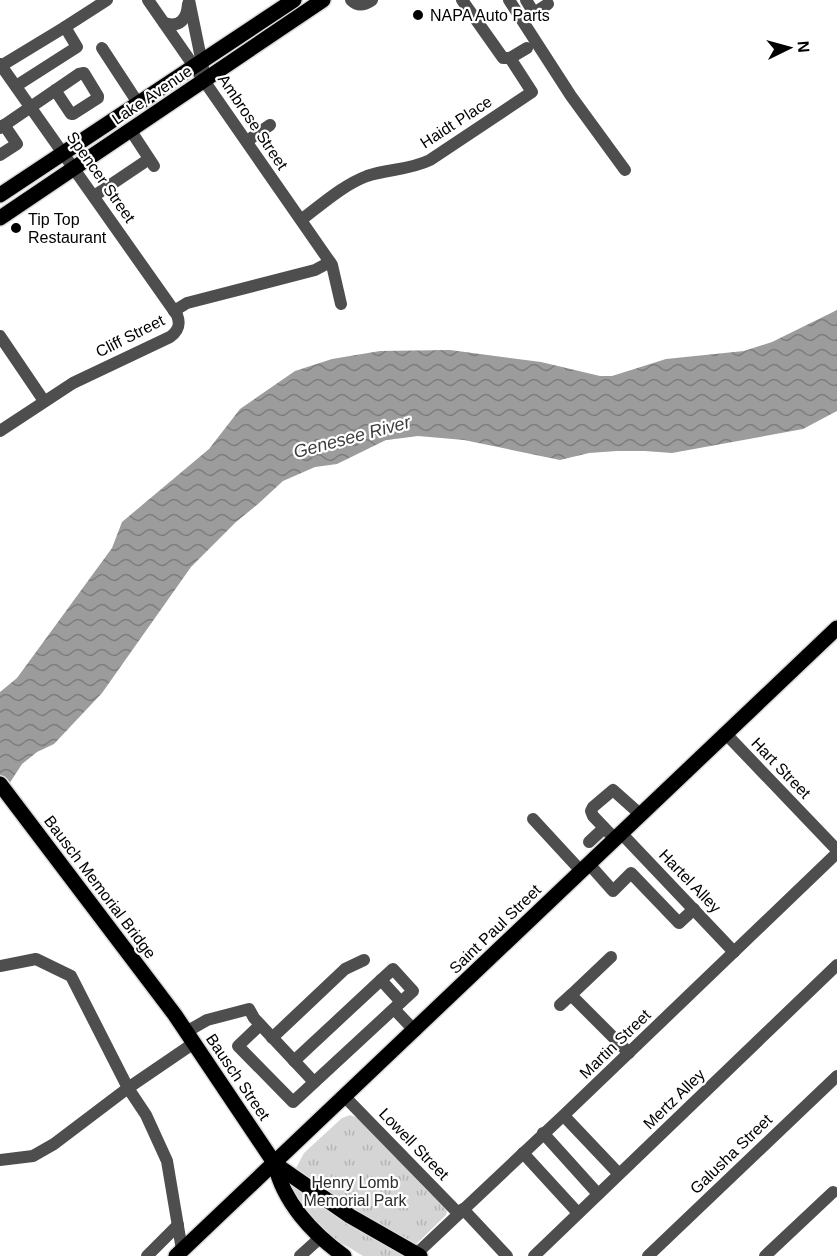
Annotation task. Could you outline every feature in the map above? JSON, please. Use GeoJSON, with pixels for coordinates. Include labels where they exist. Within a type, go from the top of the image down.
{"type":"FeatureCollection","features":[{"type":"Feature","properties":{"kind":"main road","name":"Lake Avenue"},"geometry":{"type":"LineString","coordinates":[[0,195],[294,0]]}},
{"type":"Feature","properties":{"kind":"main road","name":"Lake Avenue"},"geometry":{"type":"LineString","coordinates":[[0,218],[323,0]]}},
{"type":"Feature","properties":{"kind":"main road","name":"Saint Paul Street"},"geometry":{"type":"LineString","coordinates":[[179,1253],[585,868],[614,833],[641,815],[837,628]]}},
{"type":"Feature","properties":{"kind":"main road","name":"Bausch Memorial Bridge"},"geometry":{"type":"LineString","coordinates":[[0,784],[171,1011]]}},
{"type":"Feature","properties":{"kind":"main road","name":"Bausch Street"},"geometry":{"type":"LineString","coordinates":[[171,1011],[275,1164]]}},
{"type":"Feature","properties":{"kind":"main road"},"geometry":{"type":"LineString","coordinates":[[275,1164],[290,1201],[321,1237],[344,1256]]}},
{"type":"Feature","properties":{"kind":"main road"},"geometry":{"type":"LineString","coordinates":[[275,1164],[350,1216],[417,1255]]}},
{"type":"Feature","properties":{"kind":"street"},"geometry":{"type":"LineString","coordinates":[[1,65],[107,0]]}},
{"type":"Feature","properties":{"kind":"street","name":"Ambrose Street"},"geometry":{"type":"LineString","coordinates":[[148,0],[164,23],[198,62],[205,81],[330,262]]}},
{"type":"Feature","properties":{"kind":"street"},"geometry":{"type":"LineString","coordinates":[[164,23],[174,25],[183,21],[187,12],[188,0]]}},
{"type":"Feature","properties":{"kind":"street"},"geometry":{"type":"LineString","coordinates":[[188,0],[198,62]]}},
{"type":"Feature","properties":{"kind":"street"},"geometry":{"type":"LineString","coordinates":[[351,0],[358,5],[364,5],[372,0]]}},
{"type":"Feature","properties":{"kind":"street"},"geometry":{"type":"LineString","coordinates":[[462,0],[503,58],[510,58],[527,48]]}},
{"type":"Feature","properties":{"kind":"street"},"geometry":{"type":"LineString","coordinates":[[509,0],[571,96],[625,170]]}},
{"type":"Feature","properties":{"kind":"street"},"geometry":{"type":"LineString","coordinates":[[526,0],[534,13],[548,4]]}},
{"type":"Feature","properties":{"kind":"street"},"geometry":{"type":"LineString","coordinates":[[16,86],[77,47],[65,27]]}},
{"type":"Feature","properties":{"kind":"street"},"geometry":{"type":"LineString","coordinates":[[102,48],[138,102]]}},
{"type":"Feature","properties":{"kind":"street","name":"Haidt Place"},"geometry":{"type":"LineString","coordinates":[[300,220],[359,180],[382,172],[414,167],[430,160],[532,92],[510,58]]}},
{"type":"Feature","properties":{"kind":"street","name":"Spencer Street"},"geometry":{"type":"LineString","coordinates":[[1,65],[174,311]]}},
{"type":"Feature","properties":{"kind":"street"},"geometry":{"type":"LineString","coordinates":[[0,155],[17,144],[2,127],[55,90]]}},
{"type":"Feature","properties":{"kind":"street"},"geometry":{"type":"LineString","coordinates":[[247,141],[270,125]]}},
{"type":"Feature","properties":{"kind":"street"},"geometry":{"type":"LineString","coordinates":[[94,196],[152,162],[131,130]]}},
{"type":"Feature","properties":{"kind":"street"},"geometry":{"type":"LineString","coordinates":[[330,262],[340,304]]}},
{"type":"Feature","properties":{"kind":"street","name":"Cliff Street"},"geometry":{"type":"LineString","coordinates":[[0,431],[84,376],[170,337],[175,333],[179,324],[174,311],[187,303],[315,270],[330,262]]}},
{"type":"Feature","properties":{"kind":"street"},"geometry":{"type":"LineString","coordinates":[[1,339],[44,401]]}},
{"type":"Feature","properties":{"kind":"street","name":"Hart Street"},"geometry":{"type":"LineString","coordinates":[[726,735],[837,851]]}},
{"type":"Feature","properties":{"kind":"street"},"geometry":{"type":"LineString","coordinates":[[614,833],[593,816],[591,811],[610,791],[616,791],[641,815]]}},
{"type":"Feature","properties":{"kind":"street"},"geometry":{"type":"LineString","coordinates":[[532,819],[613,891],[632,873],[679,923],[694,909]]}},
{"type":"Feature","properties":{"kind":"street"},"geometry":{"type":"LineString","coordinates":[[590,842],[614,833]]}},
{"type":"Feature","properties":{"kind":"street","name":"Hartel Alley"},"geometry":{"type":"LineString","coordinates":[[614,833],[694,909],[734,951]]}},
{"type":"Feature","properties":{"kind":"street","name":"Martin Street"},"geometry":{"type":"LineString","coordinates":[[417,1255],[837,851]]}},
{"type":"Feature","properties":{"kind":"street"},"geometry":{"type":"LineString","coordinates":[[560,1005],[610,957]]}},
{"type":"Feature","properties":{"kind":"street"},"geometry":{"type":"LineString","coordinates":[[0,966],[36,959],[71,976],[128,1088],[146,1114],[167,1161],[178,1225],[179,1253]]}},
{"type":"Feature","properties":{"kind":"street"},"geometry":{"type":"LineString","coordinates":[[272,1038],[345,969],[364,960]]}},
{"type":"Feature","properties":{"kind":"street","name":"Mertz Alley"},"geometry":{"type":"LineString","coordinates":[[534,1256],[837,965]]}},
{"type":"Feature","properties":{"kind":"street"},"geometry":{"type":"LineString","coordinates":[[294,1061],[381,980],[415,1031]]}},
{"type":"Feature","properties":{"kind":"street"},"geometry":{"type":"LineString","coordinates":[[571,995],[629,1053]]}},
{"type":"Feature","properties":{"kind":"street"},"geometry":{"type":"LineString","coordinates":[[260,1025],[238,1046],[293,1102],[398,1005]]}},
{"type":"Feature","properties":{"kind":"street"},"geometry":{"type":"LineString","coordinates":[[0,1160],[33,1156],[54,1144],[128,1088],[207,1020],[249,1009],[260,1025],[314,1082]]}},
{"type":"Feature","properties":{"kind":"street","name":"Galusha Street"},"geometry":{"type":"LineString","coordinates":[[648,1256],[837,1076]]}},
{"type":"Feature","properties":{"kind":"street","name":"Lowell Street"},"geometry":{"type":"LineString","coordinates":[[345,1097],[507,1256]]}},
{"type":"Feature","properties":{"kind":"street"},"geometry":{"type":"LineString","coordinates":[[564,1116],[619,1174]]}},
{"type":"Feature","properties":{"kind":"street"},"geometry":{"type":"LineString","coordinates":[[543,1133],[598,1194]]}},
{"type":"Feature","properties":{"kind":"street"},"geometry":{"type":"LineString","coordinates":[[523,1152],[578,1213]]}},
{"type":"Feature","properties":{"kind":"street"},"geometry":{"type":"LineString","coordinates":[[765,1256],[833,1192]]}},
{"type":"Feature","properties":{"kind":"street"},"geometry":{"type":"LineString","coordinates":[[147,1256],[178,1225]]}},
{"type":"Feature","properties":{"kind":"street"},"geometry":{"type":"LineString","coordinates":[[300,1256],[321,1237]]}},
{"type":"Feature","properties":{"kind":"green space","name":"Henry Lomb Memorial Park"},"geometry":{"type":"Polygon","coordinates":[[[350,1115],[358,1118],[447,1211],[446,1215],[404,1256],[363,1256],[334,1241],[308,1218],[287,1185],[304,1153],[342,1118],[350,1115]]]}},
{"type":"Feature","properties":{"kind":"water","name":"Genesee River"},"geometry":{"type":"Polygon","coordinates":[[[837,310],[837,411],[803,429],[672,453],[617,451],[589,453],[560,460],[464,440],[418,436],[386,440],[337,464],[315,467],[283,481],[236,522],[191,567],[102,693],[54,744],[37,752],[22,764],[0,798],[0,692],[17,678],[112,548],[122,522],[209,449],[240,409],[295,371],[332,359],[380,351],[450,350],[541,362],[600,376],[612,376],[666,359],[744,351],[772,342],[837,310]]]}},
{"type":"Feature","properties":{"kind":"place","name":"NAPA Auto Parts"},"geometry":{"type":"Point","coordinates":[418,15]}},
{"type":"Feature","properties":{"kind":"place","name":"Tip Top Restaurant"},"geometry":{"type":"Point","coordinates":[16,228]}}]}
